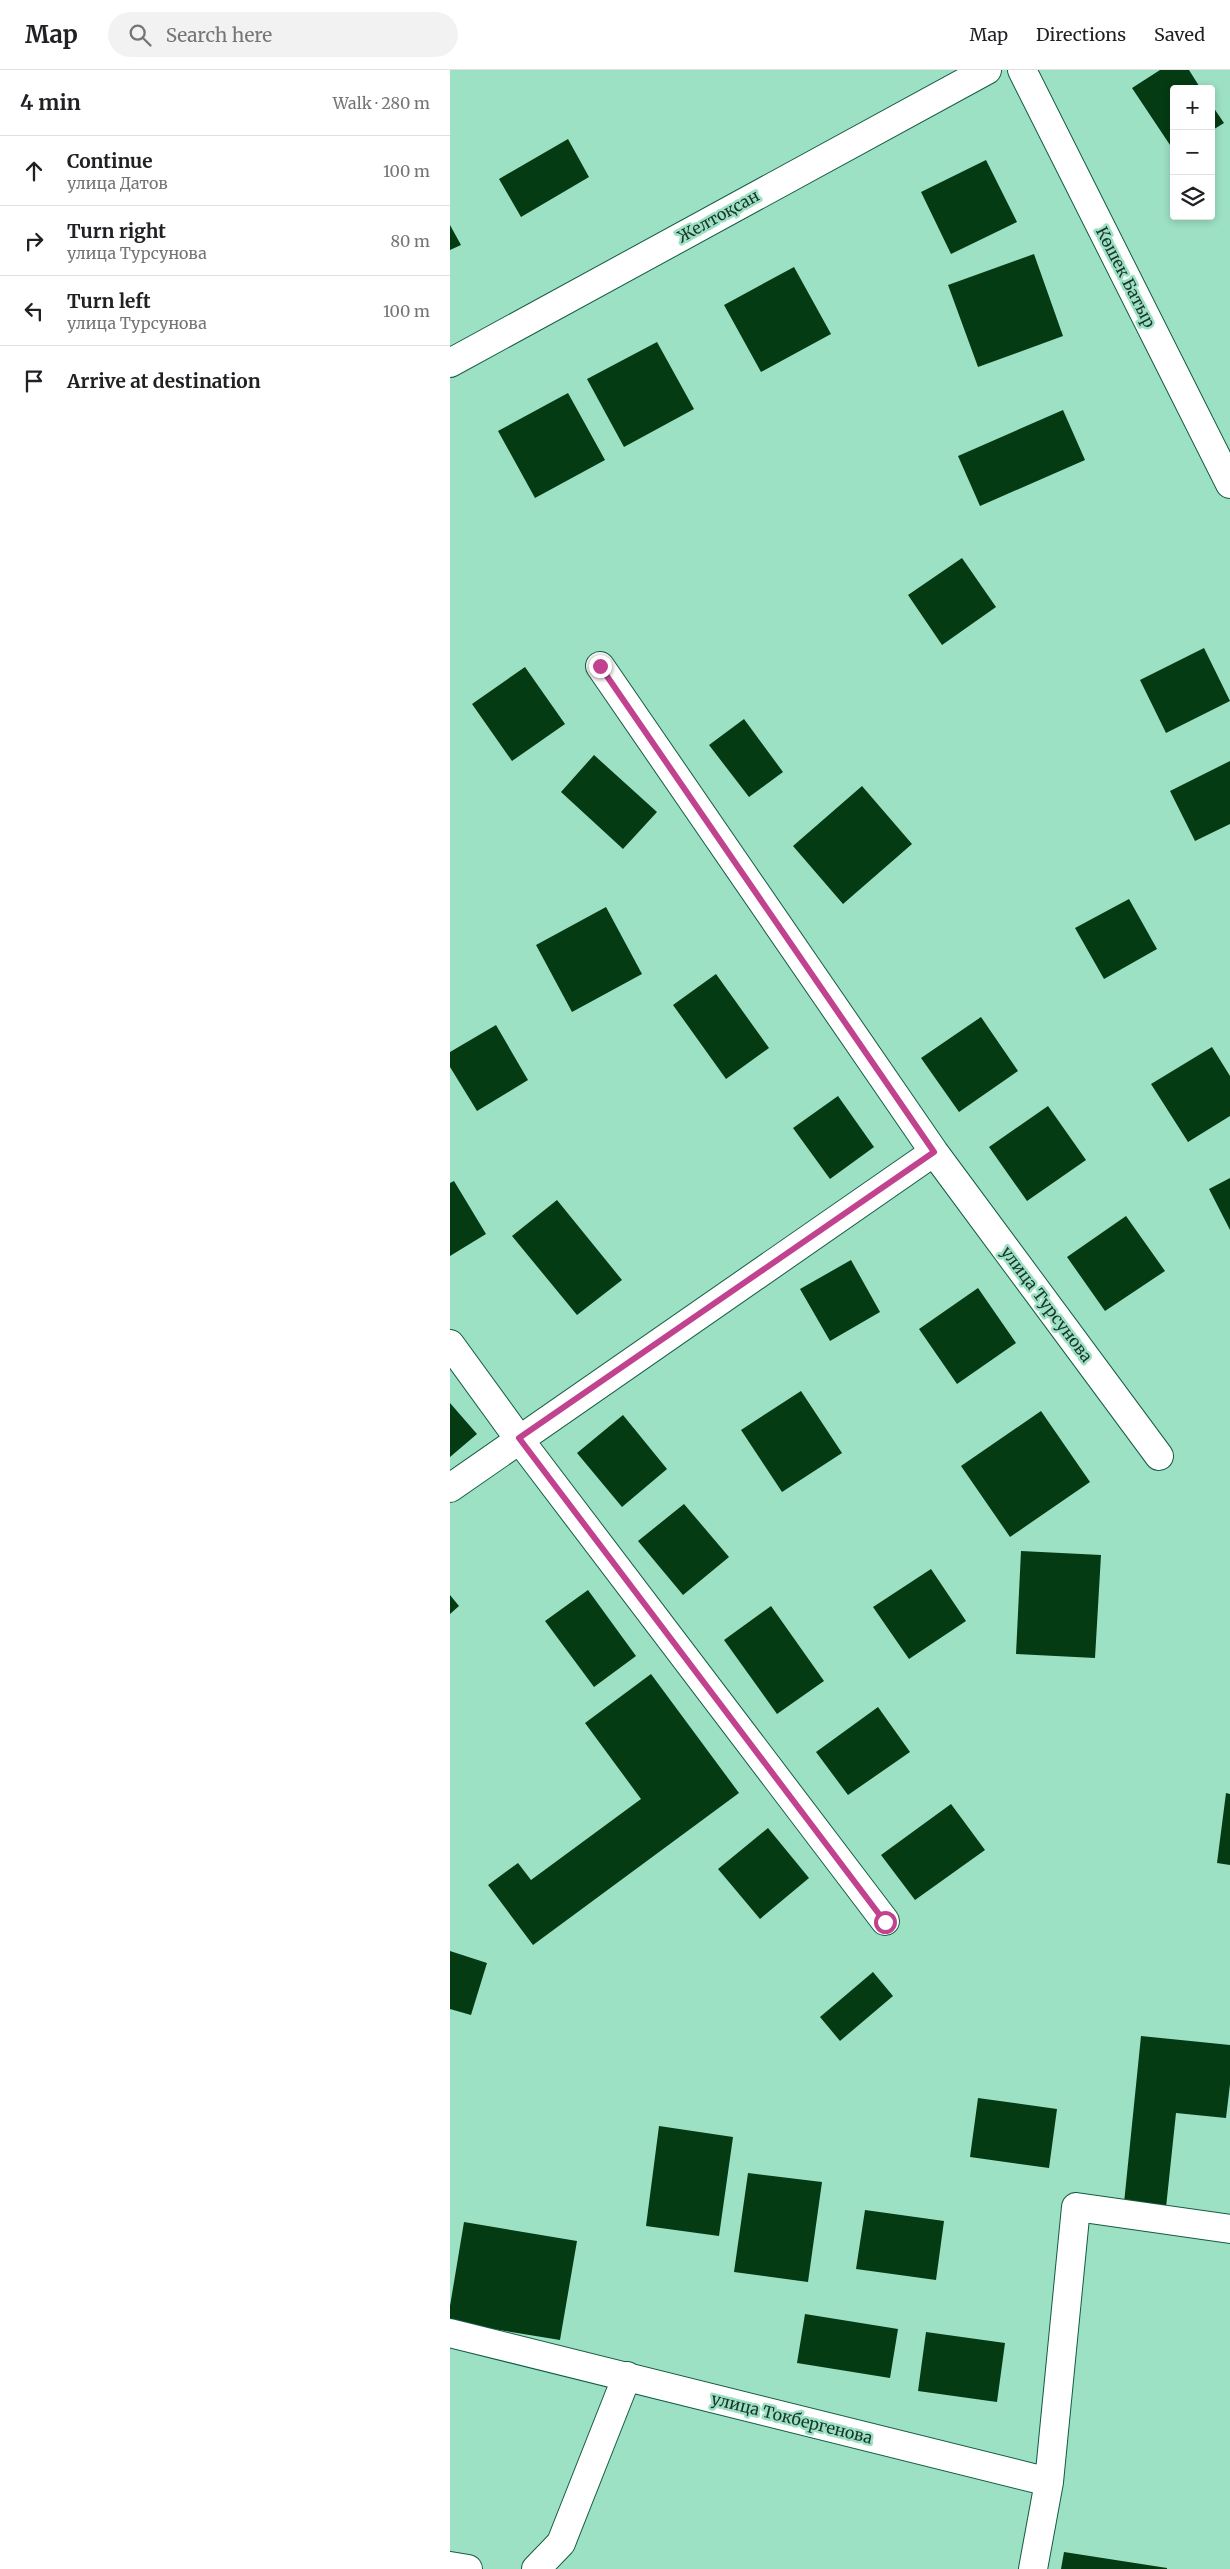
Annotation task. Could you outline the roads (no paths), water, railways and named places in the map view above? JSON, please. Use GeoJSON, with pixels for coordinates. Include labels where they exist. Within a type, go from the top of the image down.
{"type":"FeatureCollection","features":[{"type":"Feature","properties":{"kind":"street","name":"Желтоқсан"},"geometry":{"type":"LineString","coordinates":[[450,363],[987,70]]}},
{"type":"Feature","properties":{"kind":"street","name":"Көшек Батыр"},"geometry":{"type":"LineString","coordinates":[[1022,70],[1230,484]]}},
{"type":"Feature","properties":{"kind":"street","name":"улица Турсунова"},"geometry":{"type":"LineString","coordinates":[[600,666],[934,1152],[1159,1456]]}},
{"type":"Feature","properties":{"kind":"street"},"geometry":{"type":"LineString","coordinates":[[450,1488],[519,1438],[934,1152]]}},
{"type":"Feature","properties":{"kind":"street"},"geometry":{"type":"LineString","coordinates":[[450,1344],[885,1922]]}},
{"type":"Feature","properties":{"kind":"street"},"geometry":{"type":"LineString","coordinates":[[1033,2569],[1049,2482],[1076,2207],[1230,2229]]}},
{"type":"Feature","properties":{"kind":"street","name":"улица Токбергенова"},"geometry":{"type":"LineString","coordinates":[[450,2332],[1049,2482]]}},
{"type":"Feature","properties":{"kind":"street"},"geometry":{"type":"LineString","coordinates":[[536,2569],[561,2544],[627,2376]]}},
{"type":"Feature","properties":{"kind":"street"},"geometry":{"type":"LineString","coordinates":[[450,2566],[468,2569]]}}]}
